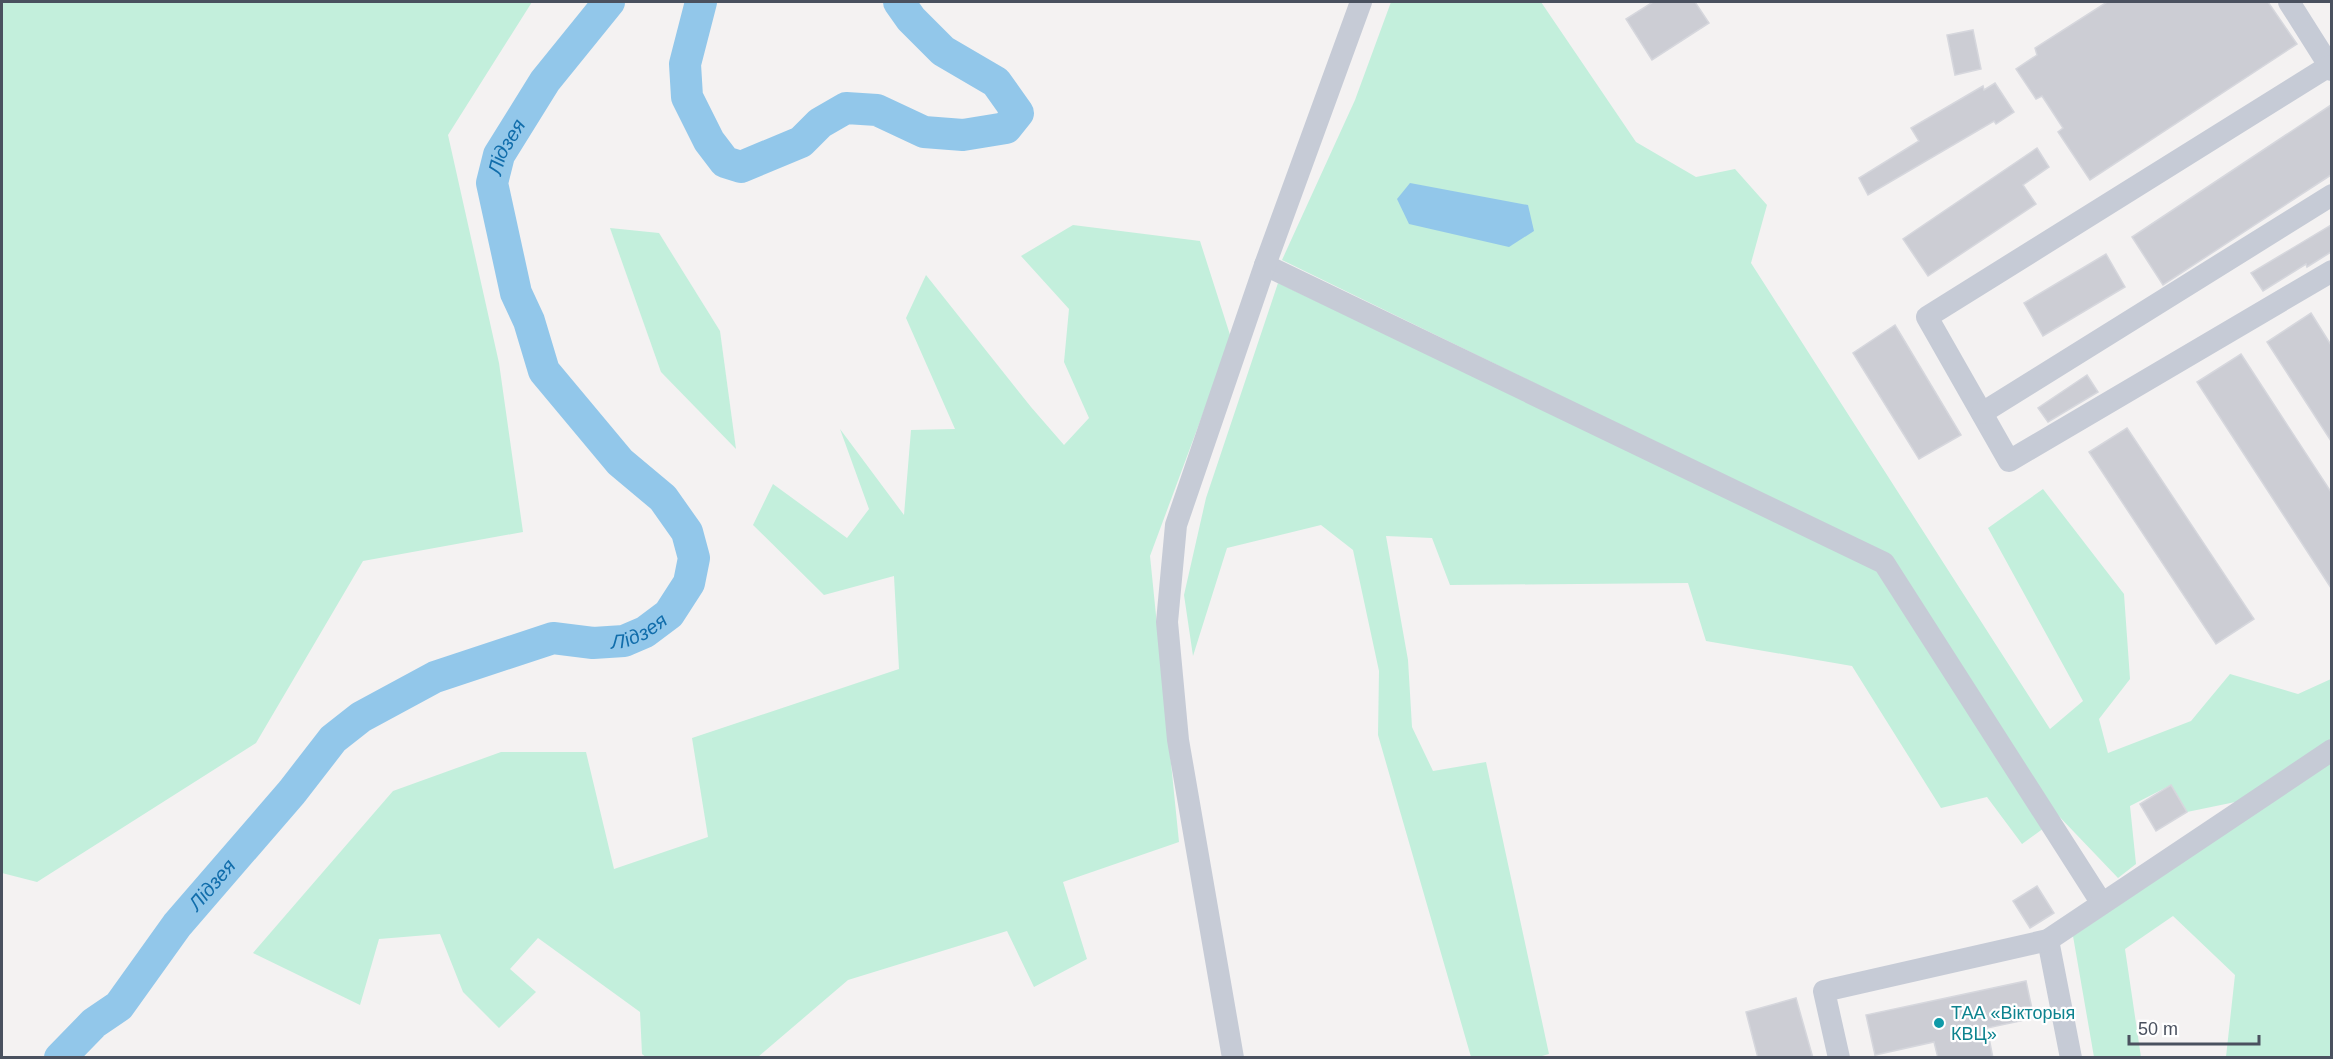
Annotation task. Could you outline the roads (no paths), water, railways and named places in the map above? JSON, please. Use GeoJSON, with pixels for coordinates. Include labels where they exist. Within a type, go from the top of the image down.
{"type":"FeatureCollection","features":[{"type":"Feature","properties":{"kind":"street"},"geometry":{"type":"LineString","coordinates":[[1233,1058],[1178,740],[1167,622],[1176,525],[1265,265],[1361,2]]}},
{"type":"Feature","properties":{"kind":"street"},"geometry":{"type":"LineString","coordinates":[[2289,2],[2330,68],[1926,317],[2010,461],[2331,271]]}},
{"type":"Feature","properties":{"kind":"street"},"geometry":{"type":"LineString","coordinates":[[1982,413],[2331,195]]}},
{"type":"Feature","properties":{"kind":"street"},"geometry":{"type":"LineString","coordinates":[[1265,265],[1884,562],[2101,902]]}},
{"type":"Feature","properties":{"kind":"street"},"geometry":{"type":"LineString","coordinates":[[1839,1058],[1824,991],[2048,940],[2101,902],[2331,750]]}},
{"type":"Feature","properties":{"kind":"street"},"geometry":{"type":"LineString","coordinates":[[2048,940],[2071,1058]]}},
{"type":"Feature","properties":{"kind":"water"},"geometry":{"type":"Polygon","coordinates":[[[1410,183],[1528,205],[1534,231],[1509,247],[1409,224],[1397,199],[1410,183]]]}},
{"type":"Feature","properties":{"kind":"waterway","name":"Лідзея"},"geometry":{"type":"LineString","coordinates":[[60,1058],[94,1023],[119,1006],[177,925],[292,792],[333,739],[361,717],[435,677],[553,638],[593,643],[624,641],[645,632],[669,614],[689,583],[694,558],[687,532],[663,498],[620,462],[544,371],[529,321],[516,293],[492,183],[499,155],[545,81],[609,2]]}},
{"type":"Feature","properties":{"kind":"waterway","name":"Лідзея"},"geometry":{"type":"LineString","coordinates":[[701,2],[685,64],[687,97],[709,141],[725,162],[741,167],[801,142],[820,123],[846,108],[877,110],[924,132],[963,135],[1006,128],[1018,113],[996,82],[943,51],[911,19],[899,2]]}},
{"type":"Feature","properties":{"kind":"place","name":"ТАА «Вікторыя КВЦ»"},"geometry":{"type":"Point","coordinates":[1939,1023]}}]}
